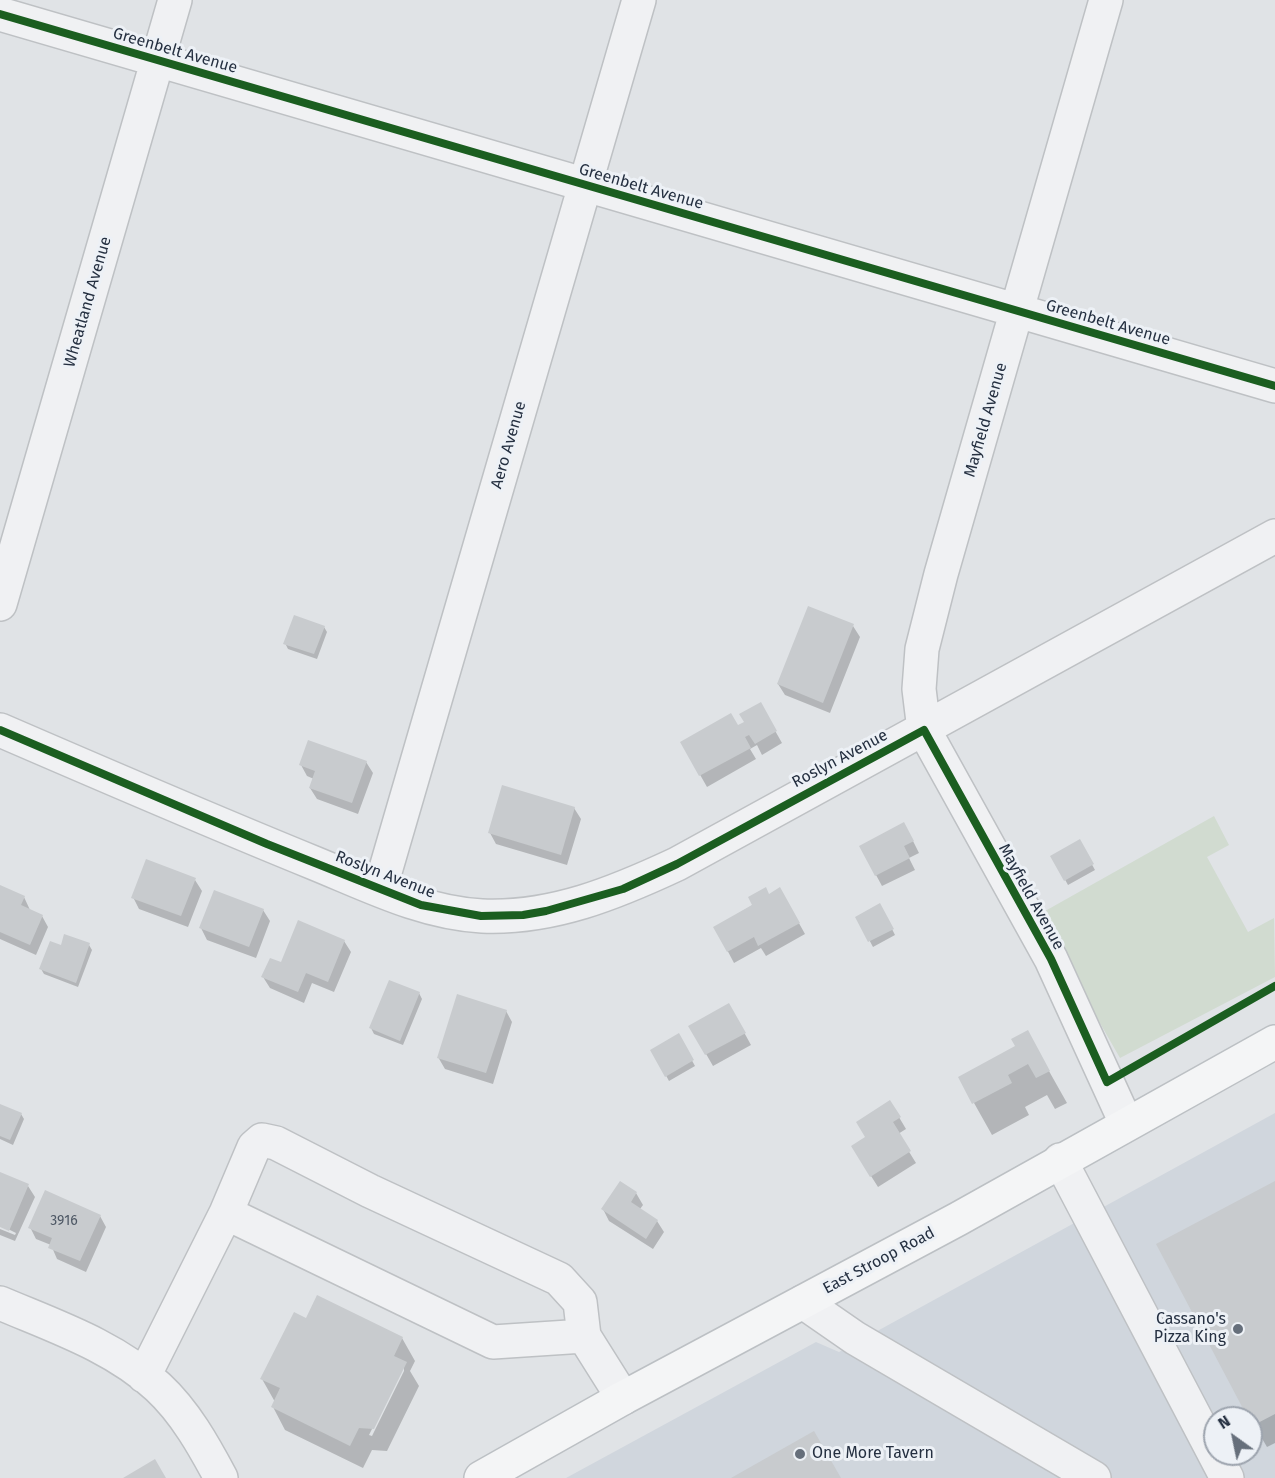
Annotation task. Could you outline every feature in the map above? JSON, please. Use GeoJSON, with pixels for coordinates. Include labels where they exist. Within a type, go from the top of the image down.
{"type":"FeatureCollection","features":[{"type":"Feature","properties":{"kind":"main road","name":"East Stroop Road"},"geometry":{"type":"LineString","coordinates":[[481,1478],[623,1398],[958,1219],[1126,1123],[1275,1042]]}},
{"type":"Feature","properties":{"kind":"street","name":"Wheatland Avenue"},"geometry":{"type":"LineString","coordinates":[[0,604],[175,0]]}},
{"type":"Feature","properties":{"kind":"street","name":"Aero Avenue"},"geometry":{"type":"LineString","coordinates":[[380,889],[639,0]]}},
{"type":"Feature","properties":{"kind":"street","name":"Mayfield Avenue"},"geometry":{"type":"LineString","coordinates":[[1106,0],[1016,310],[922,649],[919,689],[924,730],[1051,959],[1126,1123]]}},
{"type":"Feature","properties":{"kind":"street","name":"Greenbelt Avenue"},"geometry":{"type":"LineString","coordinates":[[0,14],[1275,386]]}},
{"type":"Feature","properties":{"kind":"street","name":"Roslyn Avenue"},"geometry":{"type":"LineString","coordinates":[[0,730],[421,905],[481,916],[523,915],[567,907],[622,889],[677,864],[1275,536]]}},
{"type":"Feature","properties":{"kind":"street"},"geometry":{"type":"LineString","coordinates":[[144,1376],[226,1213],[254,1147],[262,1140],[276,1143],[434,1222],[559,1279],[580,1302],[584,1336],[623,1398]]}},
{"type":"Feature","properties":{"kind":"street"},"geometry":{"type":"LineString","coordinates":[[1060,1160],[1227,1478]]}},
{"type":"Feature","properties":{"kind":"street"},"geometry":{"type":"LineString","coordinates":[[226,1213],[493,1342],[584,1336]]}},
{"type":"Feature","properties":{"kind":"street"},"geometry":{"type":"LineString","coordinates":[[803,1302],[855,1338],[1094,1478]]}},
{"type":"Feature","properties":{"kind":"street"},"geometry":{"type":"LineString","coordinates":[[0,1303],[83,1338],[144,1376],[159,1388],[189,1423],[221,1478]]}},
{"type":"Feature","properties":{"kind":"shaded area"},"geometry":{"type":"Polygon","coordinates":[[[1214,816],[1229,845],[1207,857],[1248,932],[1274,918],[1275,977],[1120,1058],[1038,915],[1214,816]]]}},
{"type":"Feature","properties":{"kind":"shaded area"},"geometry":{"type":"Polygon","coordinates":[[[1275,1113],[1275,1478],[566,1478],[816,1342],[839,1352],[1275,1113]]]}},
{"type":"Feature","properties":{"kind":"building"},"geometry":{"type":"Polygon","coordinates":[[[808,606],[854,624],[823,703],[777,684],[808,606]]]}},
{"type":"Feature","properties":{"kind":"building"},"geometry":{"type":"Polygon","coordinates":[[[294,615],[325,626],[314,654],[283,644],[294,615]]]}},
{"type":"Feature","properties":{"kind":"building"},"geometry":{"type":"Polygon","coordinates":[[[761,702],[777,731],[755,744],[749,735],[745,737],[751,748],[699,776],[680,742],[731,713],[738,725],[744,722],[739,714],[761,702]]]}},
{"type":"Feature","properties":{"kind":"building"},"geometry":{"type":"Polygon","coordinates":[[[308,740],[367,761],[352,803],[309,788],[315,771],[299,765],[308,740]]]}},
{"type":"Feature","properties":{"kind":"building"},"geometry":{"type":"Polygon","coordinates":[[[502,785],[575,807],[561,855],[488,833],[502,785]]]}},
{"type":"Feature","properties":{"kind":"building"},"geometry":{"type":"Polygon","coordinates":[[[904,822],[914,841],[904,846],[910,858],[875,876],[859,846],[904,822]]]}},
{"type":"Feature","properties":{"kind":"building"},"geometry":{"type":"Polygon","coordinates":[[[1080,839],[1094,864],[1064,881],[1050,856],[1080,839]]]}},
{"type":"Feature","properties":{"kind":"building"},"geometry":{"type":"Polygon","coordinates":[[[146,859],[196,878],[181,916],[131,898],[146,859]]]}},
{"type":"Feature","properties":{"kind":"building"},"geometry":{"type":"Polygon","coordinates":[[[0,885],[25,896],[21,905],[43,915],[30,945],[0,932],[0,885]]]}},
{"type":"Feature","properties":{"kind":"building"},"geometry":{"type":"Polygon","coordinates":[[[766,887],[769,894],[780,887],[800,923],[758,946],[754,937],[727,952],[713,927],[752,905],[748,897],[766,887]]]}},
{"type":"Feature","properties":{"kind":"building"},"geometry":{"type":"Polygon","coordinates":[[[214,890],[264,909],[249,947],[199,928],[214,890]]]}},
{"type":"Feature","properties":{"kind":"building"},"geometry":{"type":"Polygon","coordinates":[[[880,903],[894,929],[868,942],[855,917],[880,903]]]}},
{"type":"Feature","properties":{"kind":"building"},"geometry":{"type":"Polygon","coordinates":[[[298,920],[345,940],[328,982],[306,973],[298,992],[261,977],[270,958],[281,962],[298,920]]]}},
{"type":"Feature","properties":{"kind":"building"},"geometry":{"type":"Polygon","coordinates":[[[64,934],[90,943],[76,983],[39,969],[50,941],[61,945],[64,934]]]}},
{"type":"Feature","properties":{"kind":"building"},"geometry":{"type":"Polygon","coordinates":[[[389,980],[420,992],[400,1041],[369,1028],[389,980]]]}},
{"type":"Feature","properties":{"kind":"building"},"geometry":{"type":"Polygon","coordinates":[[[457,994],[507,1010],[486,1073],[437,1058],[457,994]]]}},
{"type":"Feature","properties":{"kind":"building"},"geometry":{"type":"Polygon","coordinates":[[[729,1003],[746,1033],[705,1055],[688,1026],[729,1003]]]}},
{"type":"Feature","properties":{"kind":"building"},"geometry":{"type":"Polygon","coordinates":[[[1028,1030],[1050,1071],[1036,1078],[1028,1064],[1008,1075],[1012,1083],[972,1104],[958,1077],[1015,1046],[1011,1039],[1028,1030]]]}},
{"type":"Feature","properties":{"kind":"building"},"geometry":{"type":"Polygon","coordinates":[[[679,1033],[694,1060],[665,1077],[650,1050],[679,1033]]]}},
{"type":"Feature","properties":{"kind":"building"},"geometry":{"type":"Polygon","coordinates":[[[890,1100],[901,1117],[893,1122],[911,1151],[870,1177],[851,1146],[865,1137],[856,1122],[890,1100]]]}},
{"type":"Feature","properties":{"kind":"building"},"geometry":{"type":"Polygon","coordinates":[[[0,1104],[22,1113],[10,1140],[0,1136],[0,1104]]]}},
{"type":"Feature","properties":{"kind":"building"},"geometry":{"type":"Polygon","coordinates":[[[0,1172],[29,1184],[9,1231],[0,1227],[0,1172]]]}},
{"type":"Feature","properties":{"kind":"building"},"geometry":{"type":"Polygon","coordinates":[[[620,1181],[637,1192],[631,1202],[658,1220],[646,1239],[601,1209],[620,1181]]]}},
{"type":"Feature","properties":{"kind":"building","name":"Cassano's Pizza King"},"geometry":{"type":"Polygon","coordinates":[[[1275,1181],[1275,1414],[1263,1420],[1263,1406],[1242,1406],[1156,1244],[1275,1181]]]}},
{"type":"Feature","properties":{"kind":"building"},"geometry":{"type":"Polygon","coordinates":[[[45,1190],[101,1215],[80,1261],[48,1248],[52,1238],[28,1228],[45,1190]]]}},
{"type":"Feature","properties":{"kind":"building"},"geometry":{"type":"Polygon","coordinates":[[[317,1295],[403,1337],[394,1356],[407,1362],[374,1429],[359,1428],[350,1446],[271,1407],[280,1388],[260,1379],[294,1312],[306,1318],[317,1295]]]}},
{"type":"Feature","properties":{"kind":"building","name":"One More Tavern"},"geometry":{"type":"Polygon","coordinates":[[[814,1431],[841,1478],[731,1478],[814,1431]]]}},
{"type":"Feature","properties":{"kind":"building"},"geometry":{"type":"Polygon","coordinates":[[[155,1459],[166,1478],[123,1478],[155,1459]]]}},
{"type":"Feature","properties":{"kind":"cycle path"},"geometry":{"type":"LineString","coordinates":[[0,14],[1275,386]]}},
{"type":"Feature","properties":{"kind":"cycle path"},"geometry":{"type":"LineString","coordinates":[[0,730],[267,844],[421,905],[481,916],[523,915],[546,911],[623,889],[677,864],[924,730],[1051,959],[1107,1082],[1275,986]]}},
{"type":"Feature","properties":{"kind":"place","name":"Cassano's Pizza King"},"geometry":{"type":"Point","coordinates":[1238,1329]}},
{"type":"Feature","properties":{"kind":"place","name":"One More Tavern"},"geometry":{"type":"Point","coordinates":[800,1454]}}]}
